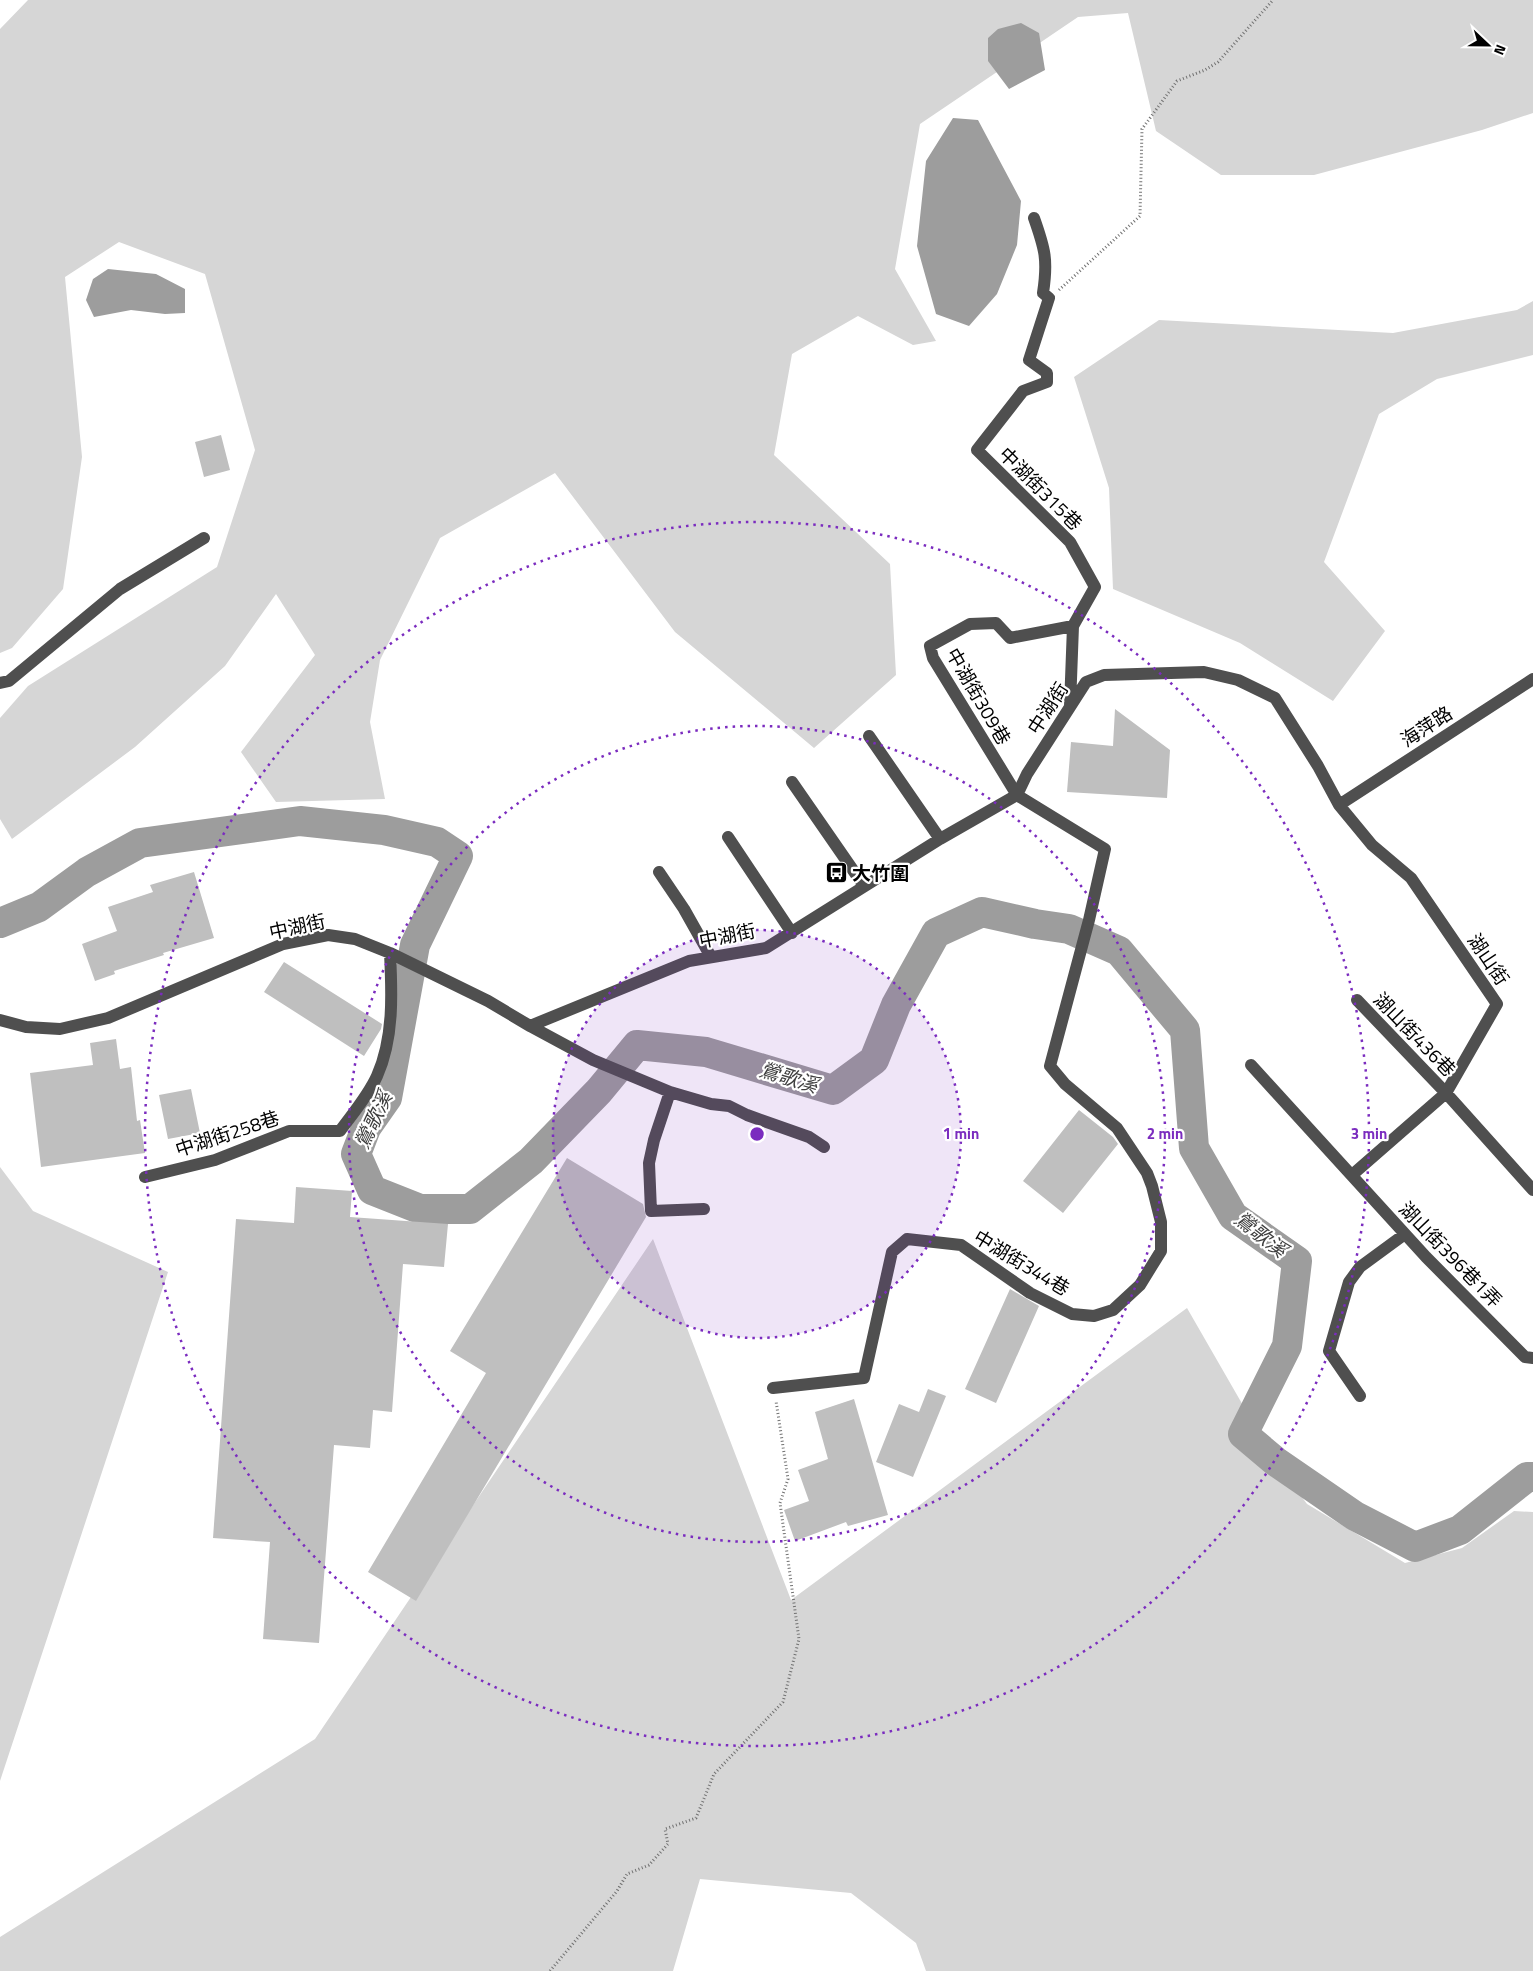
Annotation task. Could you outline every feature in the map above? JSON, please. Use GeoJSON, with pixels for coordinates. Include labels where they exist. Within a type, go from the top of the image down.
{"type":"FeatureCollection","features":[{"type":"Feature","properties":{"kind":"street","name":"中湖街315巷"},"geometry":{"type":"LineString","coordinates":[[1034,218],[1045,248],[1046,270],[1043,293],[1049,298],[1029,360],[1047,373],[1048,382],[1023,391],[977,450],[1070,542],[1095,587],[1073,626],[1070,706]]}},
{"type":"Feature","properties":{"kind":"street"},"geometry":{"type":"LineString","coordinates":[[0,683],[9,681],[120,589],[204,538]]}},
{"type":"Feature","properties":{"kind":"street","name":"中湖街309巷"},"geometry":{"type":"LineString","coordinates":[[1017,795],[933,658],[930,646],[970,624],[996,623],[1010,638],[1073,626]]}},
{"type":"Feature","properties":{"kind":"street","name":"中湖街"},"geometry":{"type":"LineString","coordinates":[[0,1020],[26,1027],[60,1029],[108,1018],[283,944],[328,935],[355,939],[390,953],[488,1001],[530,1026],[689,962],[766,948],[792,933],[940,839],[1017,795],[1027,774],[1086,682],[1104,675],[1204,672],[1238,680],[1275,698],[1339,805]]}},
{"type":"Feature","properties":{"kind":"street","name":"海萍路"},"geometry":{"type":"LineString","coordinates":[[1339,805],[1533,679]]}},
{"type":"Feature","properties":{"kind":"street"},"geometry":{"type":"LineString","coordinates":[[869,736],[940,839]]}},
{"type":"Feature","properties":{"kind":"street"},"geometry":{"type":"LineString","coordinates":[[792,782],[864,886]]}},
{"type":"Feature","properties":{"kind":"street","name":"中湖街344巷"},"geometry":{"type":"LineString","coordinates":[[774,1388],[864,1378],[892,1252],[907,1239],[961,1246],[1030,1293],[1072,1314],[1094,1316],[1113,1310],[1140,1285],[1161,1251],[1161,1222],[1147,1173],[1117,1128],[1065,1084],[1050,1066],[1089,920],[1104,848],[1017,795]]}},
{"type":"Feature","properties":{"kind":"street","name":"湖山街"},"geometry":{"type":"LineString","coordinates":[[1339,805],[1372,845],[1411,878],[1497,1004],[1446,1093]]}},
{"type":"Feature","properties":{"kind":"street"},"geometry":{"type":"LineString","coordinates":[[728,836],[792,933]]}},
{"type":"Feature","properties":{"kind":"street"},"geometry":{"type":"LineString","coordinates":[[659,872],[684,909],[712,957]]}},
{"type":"Feature","properties":{"kind":"street","name":"中湖街258巷"},"geometry":{"type":"LineString","coordinates":[[145,1177],[215,1160],[288,1131],[340,1131],[374,1081],[389,1035],[392,992],[390,953]]}},
{"type":"Feature","properties":{"kind":"street","name":"湖山街436巷"},"geometry":{"type":"LineString","coordinates":[[1358,1000],[1446,1093]]}},
{"type":"Feature","properties":{"kind":"street"},"geometry":{"type":"LineString","coordinates":[[530,1026],[593,1060],[632,1077],[670,1092],[712,1104],[729,1106],[747,1116],[809,1137],[824,1147]]}},
{"type":"Feature","properties":{"kind":"street","name":"湖山街396巷1弄"},"geometry":{"type":"LineString","coordinates":[[1251,1065],[1405,1234],[1529,1357]]}},
{"type":"Feature","properties":{"kind":"street"},"geometry":{"type":"LineString","coordinates":[[670,1092],[654,1140],[649,1163],[651,1211],[704,1210]]}},
{"type":"Feature","properties":{"kind":"street"},"geometry":{"type":"LineString","coordinates":[[1352,1175],[1446,1093],[1533,1190]]}},
{"type":"Feature","properties":{"kind":"street"},"geometry":{"type":"LineString","coordinates":[[1360,1396],[1329,1351],[1349,1282],[1360,1267],[1405,1234]]}},
{"type":"Feature","properties":{"kind":"path"},"geometry":{"type":"LineString","coordinates":[[1049,298],[1140,216],[1142,129],[1177,81],[1205,70],[1218,62],[1273,0]]}},
{"type":"Feature","properties":{"kind":"path"},"geometry":{"type":"LineString","coordinates":[[550,1971],[616,1891],[627,1874],[649,1865],[668,1844],[666,1829],[696,1818],[714,1774],[783,1702],[799,1640],[780,1503],[788,1479],[774,1388]]}},
{"type":"Feature","properties":{"kind":"shaded area"},"geometry":{"type":"Polygon","coordinates":[[[28,0],[1533,0],[1533,113],[1482,130],[1314,175],[1221,175],[1156,131],[1128,13],[1078,17],[920,124],[895,269],[936,341],[913,345],[858,316],[792,354],[774,455],[890,564],[896,675],[814,748],[675,632],[555,473],[440,538],[380,660],[370,722],[385,799],[276,802],[241,752],[315,655],[276,594],[225,666],[135,747],[12,839],[0,819],[0,718],[28,686],[217,567],[255,450],[205,274],[119,242],[65,277],[82,457],[63,589],[12,648],[0,653],[0,29],[28,0]]]}},
{"type":"Feature","properties":{"kind":"shaded area"},"geometry":{"type":"Polygon","coordinates":[[[1021,23],[1039,33],[1045,70],[1009,89],[988,61],[988,38],[998,29],[1021,23]]]}},
{"type":"Feature","properties":{"kind":"shaded area"},"geometry":{"type":"Polygon","coordinates":[[[953,118],[978,120],[1021,201],[1017,245],[997,294],[969,326],[936,314],[917,246],[926,161],[953,118]]]}},
{"type":"Feature","properties":{"kind":"shaded area"},"geometry":{"type":"Polygon","coordinates":[[[108,269],[156,274],[185,289],[185,313],[165,314],[131,310],[94,317],[86,300],[93,279],[108,269]]]}},
{"type":"Feature","properties":{"kind":"shaded area"},"geometry":{"type":"Polygon","coordinates":[[[1533,301],[1533,355],[1437,379],[1379,414],[1324,562],[1385,631],[1333,701],[1240,643],[1113,589],[1109,488],[1074,377],[1159,320],[1393,333],[1517,310],[1533,301]]]}},
{"type":"Feature","properties":{"kind":"shaded area"},"geometry":{"type":"Polygon","coordinates":[[[0,1167],[33,1211],[168,1272],[0,1781],[0,1167]]]}},
{"type":"Feature","properties":{"kind":"shaded area"},"geometry":{"type":"Polygon","coordinates":[[[653,1239],[791,1600],[1187,1308],[1275,1461],[1307,1504],[1405,1563],[1462,1548],[1514,1511],[1533,1512],[1533,1971],[926,1971],[916,1943],[851,1893],[700,1879],[673,1971],[0,1971],[0,1937],[315,1739],[653,1239]]]}},
{"type":"Feature","properties":{"kind":"building"},"geometry":{"type":"Polygon","coordinates":[[[221,435],[230,470],[204,477],[195,442],[221,435]]]}},
{"type":"Feature","properties":{"kind":"building"},"geometry":{"type":"Polygon","coordinates":[[[1115,709],[1170,750],[1167,798],[1067,792],[1071,742],[1113,746],[1115,709]]]}},
{"type":"Feature","properties":{"kind":"building"},"geometry":{"type":"Polygon","coordinates":[[[194,872],[214,938],[163,953],[164,955],[114,971],[115,974],[95,981],[82,944],[117,931],[108,907],[153,892],[150,885],[194,872]]]}},
{"type":"Feature","properties":{"kind":"building"},"geometry":{"type":"Polygon","coordinates":[[[284,962],[382,1024],[381,1029],[364,1056],[264,992],[284,962]]]}},
{"type":"Feature","properties":{"kind":"building"},"geometry":{"type":"Polygon","coordinates":[[[116,1039],[120,1069],[131,1067],[137,1121],[140,1120],[145,1153],[41,1167],[30,1073],[93,1065],[90,1043],[116,1039]]]}},
{"type":"Feature","properties":{"kind":"building"},"geometry":{"type":"Polygon","coordinates":[[[191,1089],[200,1133],[168,1139],[159,1095],[191,1089]]]}},
{"type":"Feature","properties":{"kind":"building"},"geometry":{"type":"Polygon","coordinates":[[[1079,1110],[1113,1137],[1118,1144],[1063,1213],[1023,1181],[1079,1110]]]}},
{"type":"Feature","properties":{"kind":"building"},"geometry":{"type":"Polygon","coordinates":[[[567,1158],[643,1204],[646,1217],[416,1601],[368,1572],[486,1373],[450,1351],[567,1158]]]}},
{"type":"Feature","properties":{"kind":"building"},"geometry":{"type":"Polygon","coordinates":[[[296,1187],[352,1191],[350,1217],[448,1224],[444,1267],[403,1264],[392,1412],[373,1410],[370,1448],[334,1445],[319,1643],[263,1639],[270,1542],[213,1538],[236,1219],[294,1223],[296,1187]]]}},
{"type":"Feature","properties":{"kind":"building"},"geometry":{"type":"Polygon","coordinates":[[[1010,1289],[1039,1306],[996,1403],[965,1389],[1010,1289]]]}},
{"type":"Feature","properties":{"kind":"building"},"geometry":{"type":"Polygon","coordinates":[[[928,1389],[946,1396],[913,1477],[876,1462],[899,1404],[919,1412],[928,1389]]]}},
{"type":"Feature","properties":{"kind":"building"},"geometry":{"type":"Polygon","coordinates":[[[854,1399],[888,1515],[848,1526],[846,1522],[795,1541],[784,1510],[809,1501],[798,1470],[828,1459],[815,1412],[854,1399]]]}},
{"type":"Feature","properties":{"kind":"waterway","name":"鶯歌溪"},"geometry":{"type":"LineString","coordinates":[[0,923],[39,907],[87,872],[140,843],[300,821],[384,830],[437,842],[458,856],[415,945],[387,1098],[366,1128],[356,1154],[372,1190],[420,1209],[470,1209],[531,1161],[599,1091],[637,1045],[706,1052],[833,1090],[874,1060],[896,1005],[936,933],[982,912],[1035,924],[1069,929],[1119,951],[1185,1030],[1194,1148],[1233,1216],[1297,1261],[1287,1346],[1243,1434],[1275,1461],[1355,1516],[1415,1547],[1460,1530],[1527,1477],[1533,1477]]}},
{"type":"Feature","properties":{"kind":"place","name":"大竹圍"},"geometry":{"type":"Point","coordinates":[836,872]}}]}
